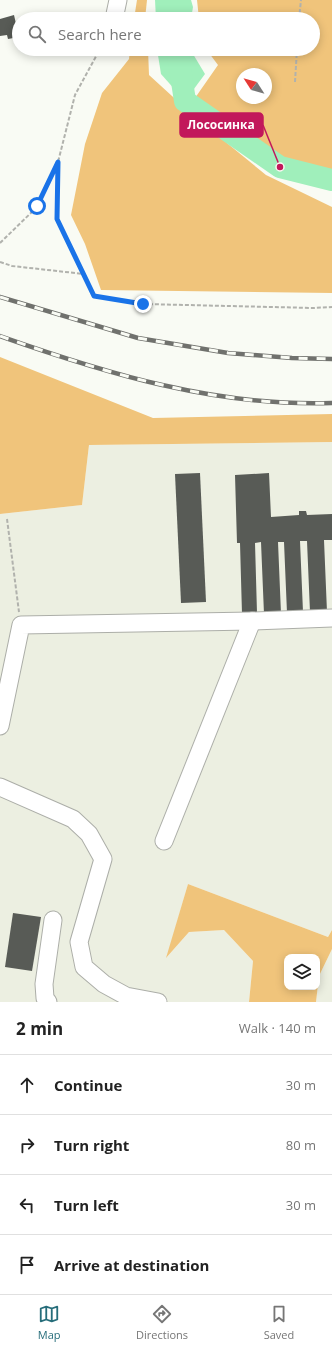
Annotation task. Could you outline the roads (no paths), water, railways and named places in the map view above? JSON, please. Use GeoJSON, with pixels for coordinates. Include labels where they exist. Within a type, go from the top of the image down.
{"type":"FeatureCollection","features":[{"type":"Feature","properties":{"kind":"lane"},"geometry":{"type":"LineString","coordinates":[[115,12],[118,0]]}},
{"type":"Feature","properties":{"kind":"lane"},"geometry":{"type":"LineString","coordinates":[[0,726],[21,625],[332,618]]}},
{"type":"Feature","properties":{"kind":"lane"},"geometry":{"type":"LineString","coordinates":[[164,841],[252,621]]}},
{"type":"Feature","properties":{"kind":"lane"},"geometry":{"type":"LineString","coordinates":[[0,787],[73,819],[89,834],[102,859],[79,942],[84,967],[104,984],[126,996],[158,1002]]}},
{"type":"Feature","properties":{"kind":"lane"},"geometry":{"type":"LineString","coordinates":[[48,1002],[44,998],[44,984],[53,920]]}},
{"type":"Feature","properties":{"kind":"waterway"},"geometry":{"type":"LineString","coordinates":[[178,56],[185,101],[280,167],[332,180]]}},
{"type":"Feature","properties":{"kind":"railway"},"geometry":{"type":"LineString","coordinates":[[0,297],[138,338],[228,353],[292,358],[332,359]]}},
{"type":"Feature","properties":{"kind":"railway"},"geometry":{"type":"LineString","coordinates":[[0,336],[122,375],[205,394],[247,400],[289,403],[332,403]]}},
{"type":"Feature","properties":{"kind":"place","name":"Лососинка"},"geometry":{"type":"Point","coordinates":[280,167]}}]}
